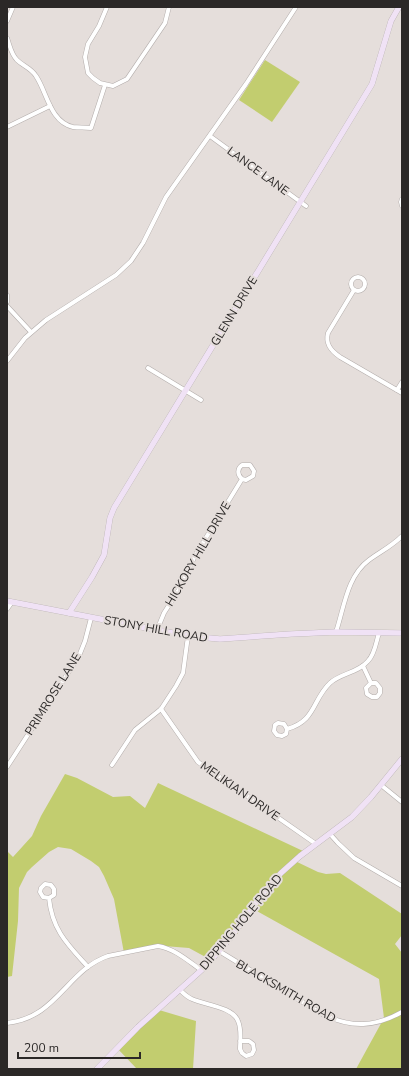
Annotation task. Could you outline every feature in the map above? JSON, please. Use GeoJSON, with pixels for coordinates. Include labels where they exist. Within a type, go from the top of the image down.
{"type":"FeatureCollection","features":[{"type":"Feature","properties":{"kind":"main road","name":"GLENN DRIVE"},"geometry":{"type":"LineString","coordinates":[[70,613],[104,555],[109,524],[114,508],[372,84],[391,21],[399,7]]}},
{"type":"Feature","properties":{"kind":"main road","name":"STONY HILL ROAD"},"geometry":{"type":"LineString","coordinates":[[9,601],[188,636],[220,639],[336,632],[402,633]]}},
{"type":"Feature","properties":{"kind":"main road","name":"DIPPING HOLE ROAD"},"geometry":{"type":"LineString","coordinates":[[97,1069],[148,1018],[201,970],[272,884],[295,861],[352,817],[402,759]]}},
{"type":"Feature","properties":{"kind":"street"},"geometry":{"type":"LineString","coordinates":[[7,21],[13,7]]}},
{"type":"Feature","properties":{"kind":"street"},"geometry":{"type":"LineString","coordinates":[[107,7],[100,26],[88,44],[84,57],[88,73],[93,78],[105,85],[114,86],[127,79],[165,23],[168,7]]}},
{"type":"Feature","properties":{"kind":"street"},"geometry":{"type":"LineString","coordinates":[[7,361],[31,332],[55,313],[116,275],[131,261],[143,243],[160,207],[246,84],[296,7]]}},
{"type":"Feature","properties":{"kind":"street"},"geometry":{"type":"LineString","coordinates":[[7,38],[12,54],[18,61],[28,67],[36,75],[50,106],[62,121],[71,126],[91,128],[105,85]]}},
{"type":"Feature","properties":{"kind":"street"},"geometry":{"type":"LineString","coordinates":[[7,127],[50,106]]}},
{"type":"Feature","properties":{"kind":"street","name":"LANCE LANE"},"geometry":{"type":"LineString","coordinates":[[210,136],[306,206]]}},
{"type":"Feature","properties":{"kind":"street"},"geometry":{"type":"LineString","coordinates":[[402,199],[402,206]]}},
{"type":"Feature","properties":{"kind":"street"},"geometry":{"type":"LineString","coordinates":[[354,290],[328,333],[328,345],[335,354],[402,393]]}},
{"type":"Feature","properties":{"kind":"street"},"geometry":{"type":"LineString","coordinates":[[7,295],[7,302]]}},
{"type":"Feature","properties":{"kind":"street"},"geometry":{"type":"LineString","coordinates":[[7,306],[31,332]]}},
{"type":"Feature","properties":{"kind":"street"},"geometry":{"type":"LineString","coordinates":[[148,368],[202,400]]}},
{"type":"Feature","properties":{"kind":"street"},"geometry":{"type":"LineString","coordinates":[[397,390],[402,382]]}},
{"type":"Feature","properties":{"kind":"street","name":"HICKORY HILL DRIVE"},"geometry":{"type":"LineString","coordinates":[[157,630],[164,613],[178,591],[196,554],[242,479]]}},
{"type":"Feature","properties":{"kind":"street"},"geometry":{"type":"LineString","coordinates":[[336,632],[352,581],[357,572],[370,560],[389,548],[402,536]]}},
{"type":"Feature","properties":{"kind":"street"},"geometry":{"type":"LineString","coordinates":[[7,609],[9,601]]}},
{"type":"Feature","properties":{"kind":"street","name":"PRIMROSE LANE"},"geometry":{"type":"LineString","coordinates":[[7,767],[79,656],[85,641],[91,618]]}},
{"type":"Feature","properties":{"kind":"street"},"geometry":{"type":"LineString","coordinates":[[287,729],[299,724],[308,717],[331,682],[363,666],[368,661],[373,654],[379,633]]}},
{"type":"Feature","properties":{"kind":"street"},"geometry":{"type":"LineString","coordinates":[[112,765],[134,730],[161,709],[180,680],[188,636]]}},
{"type":"Feature","properties":{"kind":"street"},"geometry":{"type":"LineString","coordinates":[[363,666],[371,683]]}},
{"type":"Feature","properties":{"kind":"street","name":"MELIKIAN DRIVE"},"geometry":{"type":"LineString","coordinates":[[161,709],[198,762],[316,844]]}},
{"type":"Feature","properties":{"kind":"street"},"geometry":{"type":"LineString","coordinates":[[381,785],[402,802]]}},
{"type":"Feature","properties":{"kind":"street"},"geometry":{"type":"LineString","coordinates":[[330,834],[354,858],[402,886]]}},
{"type":"Feature","properties":{"kind":"street"},"geometry":{"type":"LineString","coordinates":[[49,898],[52,919],[60,934],[88,967]]}},
{"type":"Feature","properties":{"kind":"street"},"geometry":{"type":"LineString","coordinates":[[7,1023],[21,1021],[35,1016],[88,967],[96,961],[108,956],[158,946],[173,950],[201,970]]}},
{"type":"Feature","properties":{"kind":"street","name":"BLACKSMITH ROAD"},"geometry":{"type":"LineString","coordinates":[[218,951],[336,1021],[369,1024],[381,1022],[402,1012]]}},
{"type":"Feature","properties":{"kind":"street"},"geometry":{"type":"LineString","coordinates":[[180,990],[192,1000],[228,1011],[235,1016],[239,1023],[240,1041]]}},
{"type":"Feature","properties":{"kind":"green space"},"geometry":{"type":"Polygon","coordinates":[[[265,60],[300,82],[272,122],[239,100],[265,60]]]}},
{"type":"Feature","properties":{"kind":"green space"},"geometry":{"type":"Polygon","coordinates":[[[65,774],[77,778],[113,797],[130,796],[145,808],[158,783],[303,851],[295,861],[318,872],[326,874],[340,873],[402,914],[402,935],[395,944],[402,953],[402,1069],[356,1069],[384,1018],[379,979],[255,910],[237,934],[211,960],[189,948],[164,946],[124,953],[114,899],[104,876],[99,867],[71,849],[58,847],[49,852],[27,872],[19,888],[18,921],[12,976],[7,977],[7,851],[13,857],[32,836],[41,816],[65,774]]]}},
{"type":"Feature","properties":{"kind":"green space"},"geometry":{"type":"Polygon","coordinates":[[[159,1010],[196,1021],[193,1069],[137,1069],[116,1047],[159,1010]]]}}]}
